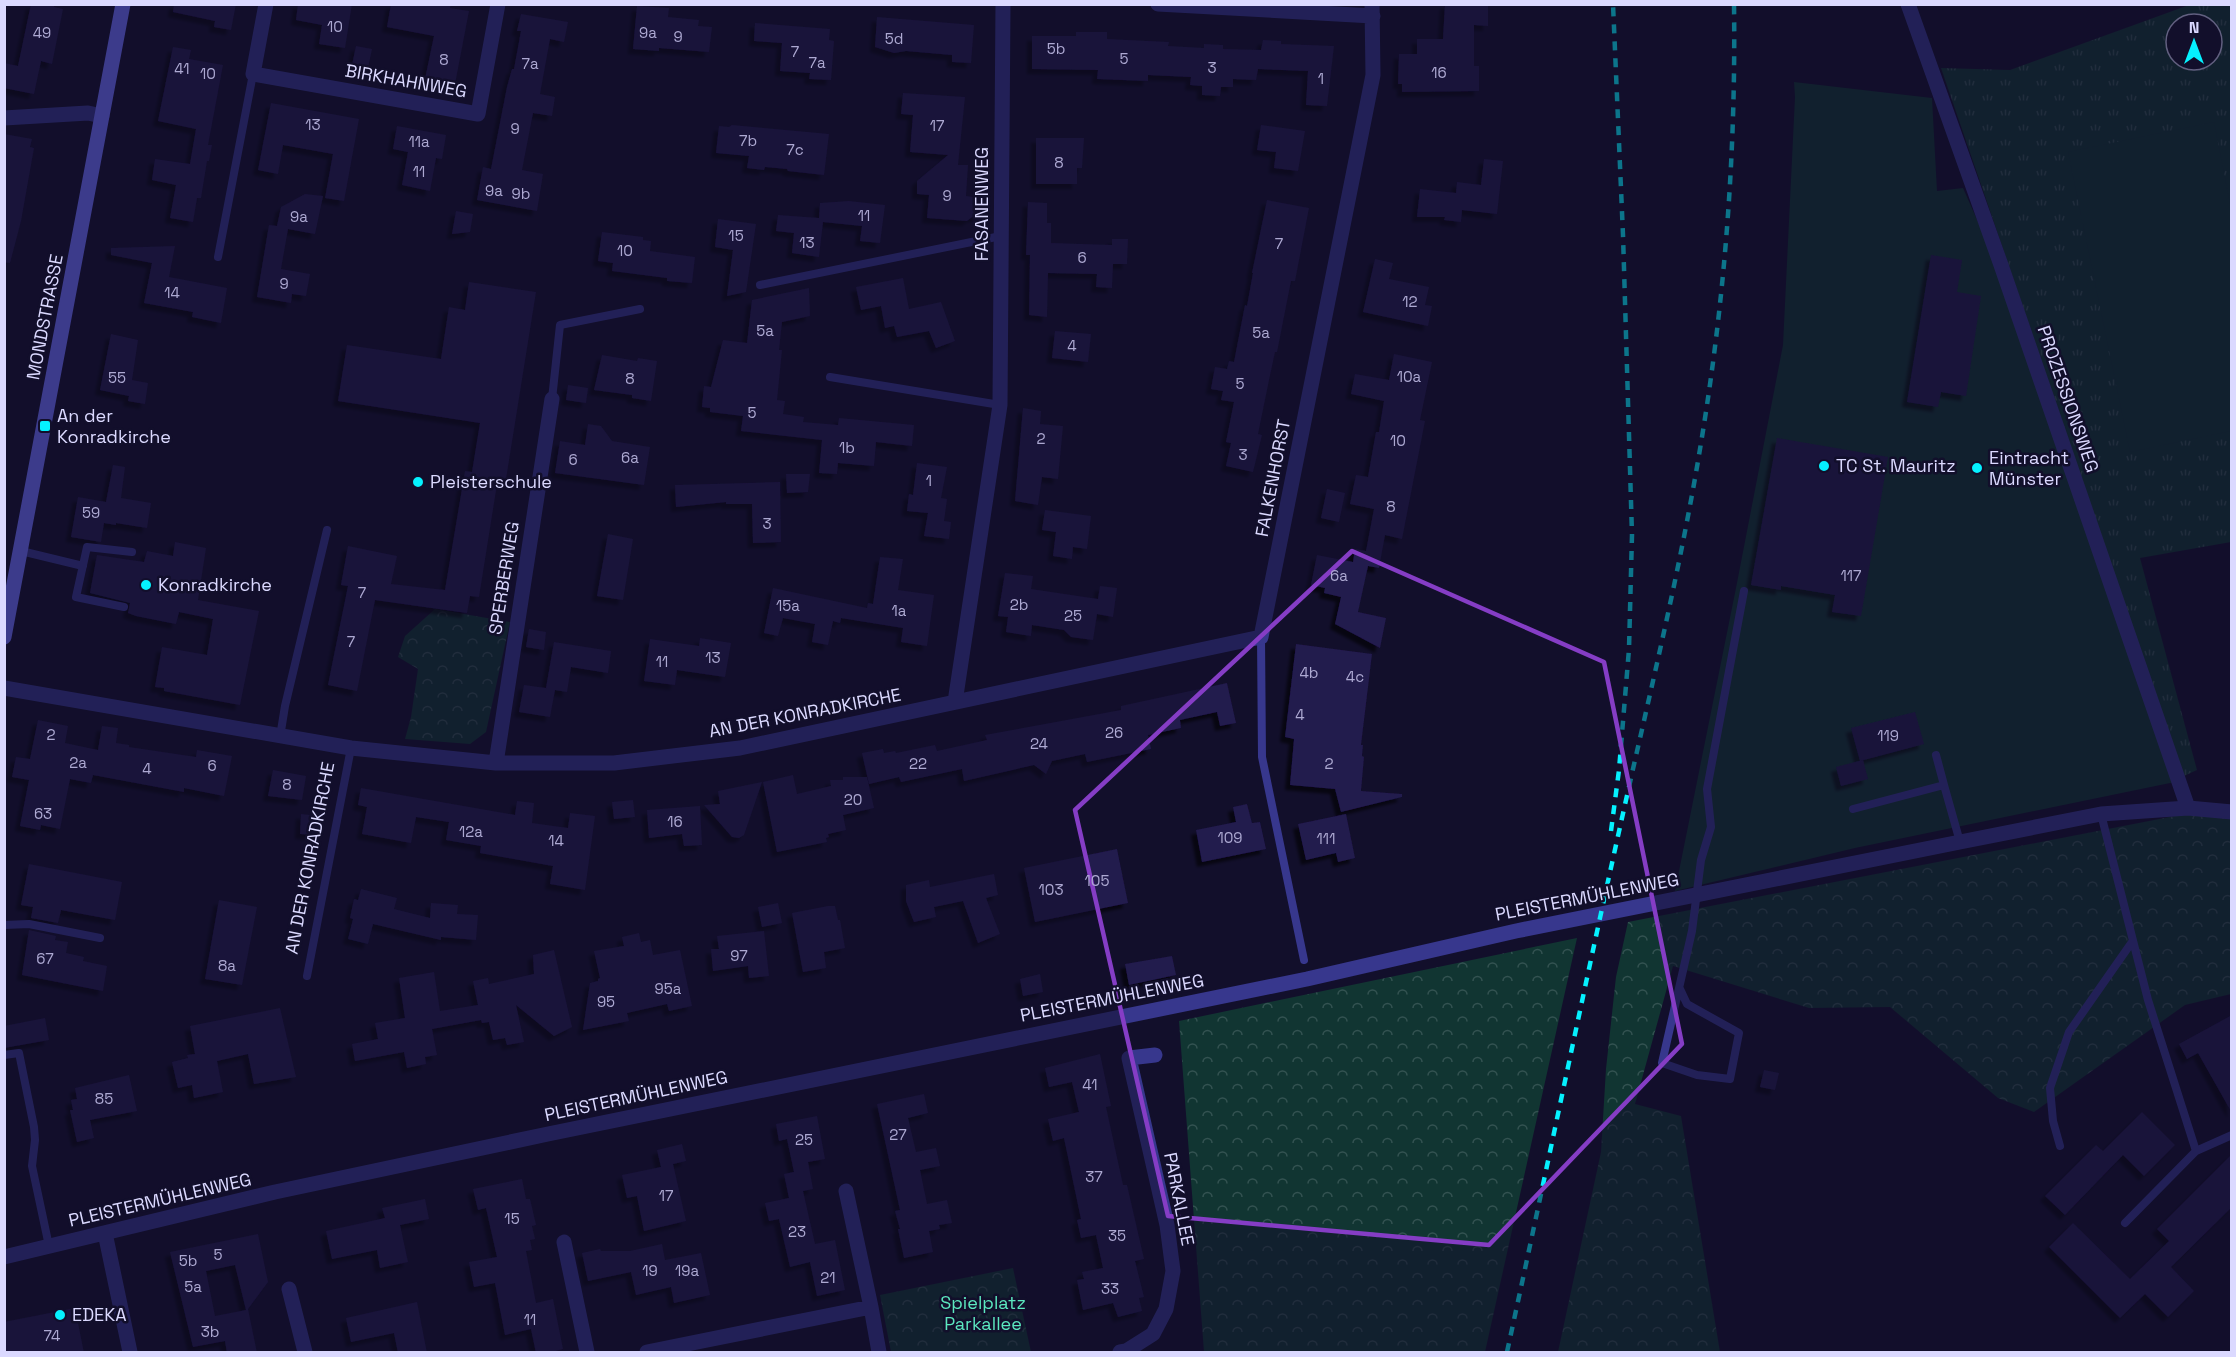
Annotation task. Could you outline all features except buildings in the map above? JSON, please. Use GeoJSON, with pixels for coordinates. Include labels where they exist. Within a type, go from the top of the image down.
{"type":"FeatureCollection","features":[{"type":"Feature","properties":{"kind":"street","name":"MONDSTRASSE"},"geometry":{"type":"LineString","coordinates":[[4,637],[123,4]]}},
{"type":"Feature","properties":{"kind":"street"},"geometry":{"type":"LineString","coordinates":[[253,74],[266,4]]}},
{"type":"Feature","properties":{"kind":"street","name":"BIRKHAHNWEG"},"geometry":{"type":"LineString","coordinates":[[253,74],[478,114],[498,4]]}},
{"type":"Feature","properties":{"kind":"street","name":"FASANENWEG"},"geometry":{"type":"LineString","coordinates":[[955,702],[1000,405],[1003,4]]}},
{"type":"Feature","properties":{"kind":"street"},"geometry":{"type":"LineString","coordinates":[[1158,4],[1372,10]]}},
{"type":"Feature","properties":{"kind":"street","name":"PROZESSIONSWEG"},"geometry":{"type":"LineString","coordinates":[[1908,4],[2001,265],[2188,807]]}},
{"type":"Feature","properties":{"kind":"street","name":"FALKENHORST"},"geometry":{"type":"LineString","coordinates":[[1261,637],[1373,75],[1372,10]]}},
{"type":"Feature","properties":{"kind":"street"},"geometry":{"type":"LineString","coordinates":[[4,117],[88,113],[102,116]]}},
{"type":"Feature","properties":{"kind":"street","name":"SPERBERWEG"},"geometry":{"type":"LineString","coordinates":[[496,763],[552,399]]}},
{"type":"Feature","properties":{"kind":"street","name":"AN DER KONRADKIRCHE"},"geometry":{"type":"LineString","coordinates":[[4,688],[351,748],[496,763],[614,763],[740,748],[1261,637]]}},
{"type":"Feature","properties":{"kind":"street","name":"PLEISTERMÜHLENWEG"},"geometry":{"type":"LineString","coordinates":[[4,1257],[275,1192],[548,1134],[1307,979],[1516,931],[1960,842],[2101,814],[2188,807],[2232,812]]}},
{"type":"Feature","properties":{"kind":"street","name":"PARKALLEE"},"geometry":{"type":"LineString","coordinates":[[1120,1353],[1153,1334],[1166,1309],[1173,1271],[1167,1225],[1129,1058],[1155,1054]]}},
{"type":"Feature","properties":{"kind":"street"},"geometry":{"type":"LineString","coordinates":[[846,1191],[879,1353]]}},
{"type":"Feature","properties":{"kind":"street"},"geometry":{"type":"LineString","coordinates":[[105,1233],[130,1353]]}},
{"type":"Feature","properties":{"kind":"street"},"geometry":{"type":"LineString","coordinates":[[564,1242],[587,1353]]}},
{"type":"Feature","properties":{"kind":"street"},"geometry":{"type":"LineString","coordinates":[[289,1289],[304,1353]]}},
{"type":"Feature","properties":{"kind":"street"},"geometry":{"type":"LineString","coordinates":[[647,1353],[871,1307]]}},
{"type":"Feature","properties":{"kind":"lane"},"geometry":{"type":"LineString","coordinates":[[218,257],[253,74]]}},
{"type":"Feature","properties":{"kind":"lane"},"geometry":{"type":"LineString","coordinates":[[760,285],[1001,236]]}},
{"type":"Feature","properties":{"kind":"lane"},"geometry":{"type":"LineString","coordinates":[[552,399],[560,325],[640,309]]}},
{"type":"Feature","properties":{"kind":"lane"},"geometry":{"type":"LineString","coordinates":[[830,377],[1000,405]]}},
{"type":"Feature","properties":{"kind":"lane"},"geometry":{"type":"LineString","coordinates":[[280,737],[285,706],[327,530]]}},
{"type":"Feature","properties":{"kind":"lane"},"geometry":{"type":"LineString","coordinates":[[124,607],[76,597],[87,547],[132,552]]}},
{"type":"Feature","properties":{"kind":"lane"},"geometry":{"type":"LineString","coordinates":[[21,552],[83,566]]}},
{"type":"Feature","properties":{"kind":"lane"},"geometry":{"type":"LineString","coordinates":[[1680,989],[1687,1004],[1739,1033],[1730,1079],[1697,1075],[1662,1063],[1680,989],[1698,895],[1701,860],[1711,827],[1707,789],[1744,591]]}},
{"type":"Feature","properties":{"kind":"lane","name":"FALKENHORST"},"geometry":{"type":"LineString","coordinates":[[1261,637],[1262,757],[1304,960]]}},
{"type":"Feature","properties":{"kind":"lane","name":"AN DER KONRADKIRCHE"},"geometry":{"type":"LineString","coordinates":[[307,976],[351,748]]}},
{"type":"Feature","properties":{"kind":"lane"},"geometry":{"type":"LineString","coordinates":[[1936,755],[1960,842]]}},
{"type":"Feature","properties":{"kind":"lane"},"geometry":{"type":"LineString","coordinates":[[1853,809],[1944,785]]}},
{"type":"Feature","properties":{"kind":"lane"},"geometry":{"type":"LineString","coordinates":[[2101,814],[2132,942],[2154,1020],[2196,1151]]}},
{"type":"Feature","properties":{"kind":"lane"},"geometry":{"type":"LineString","coordinates":[[4,925],[29,924],[100,938]]}},
{"type":"Feature","properties":{"kind":"lane"},"geometry":{"type":"LineString","coordinates":[[2061,1146],[2053,1121],[2050,1088],[2061,1054],[2069,1032],[2132,942]]}},
{"type":"Feature","properties":{"kind":"lane"},"geometry":{"type":"LineString","coordinates":[[4,1055],[19,1053],[34,1127],[32,1167],[49,1246]]}},
{"type":"Feature","properties":{"kind":"lane"},"geometry":{"type":"LineString","coordinates":[[2125,1223],[2196,1151],[2232,1135]]}},
{"type":"Feature","properties":{"kind":"highlighted area"},"geometry":{"type":"Polygon","coordinates":[[[1352,551],[1604,662],[1682,1044],[1489,1245],[1168,1216],[1075,810],[1352,551]]]}},
{"type":"Feature","properties":{"kind":"green space"},"geometry":{"type":"Polygon","coordinates":[[[2189,5],[2231,5],[2231,542],[2140,558],[2197,770],[2184,776],[1941,68],[2010,70],[2164,14],[2164,72],[2224,72],[2224,12],[2170,12],[2189,5]]]}},
{"type":"Feature","properties":{"kind":"green space"},"geometry":{"type":"Polygon","coordinates":[[[1794,82],[1932,98],[1937,191],[1963,188],[1982,231],[2175,782],[1855,848],[1675,891],[1783,345],[1794,82]]]}},
{"type":"Feature","properties":{"kind":"green space"},"geometry":{"type":"Polygon","coordinates":[[[2214,122],[2231,209],[2231,431],[2130,452],[2068,152],[2214,122]]]}},
{"type":"Feature","properties":{"kind":"green space"},"geometry":{"type":"Polygon","coordinates":[[[435,609],[510,622],[486,732],[470,744],[405,739],[411,717],[418,669],[398,657],[405,636],[435,609]]]}},
{"type":"Feature","properties":{"kind":"green space"},"geometry":{"type":"Polygon","coordinates":[[[2185,814],[2231,818],[2231,994],[2185,1005],[2034,1112],[1998,1098],[1890,1007],[1809,1008],[1673,966],[1635,1104],[1681,1116],[1720,1352],[1558,1352],[1601,1152],[1606,1069],[1616,977],[1628,922],[2185,814]]]}},
{"type":"Feature","properties":{"kind":"green space"},"geometry":{"type":"Polygon","coordinates":[[[1577,938],[1485,1352],[1204,1352],[1179,1021],[1577,938]]]}},
{"type":"Feature","properties":{"kind":"green space","name":"Spielplatz Parkallee"},"geometry":{"type":"Polygon","coordinates":[[[1013,1268],[1031,1352],[891,1352],[880,1295],[1013,1268]]]}},
{"type":"Feature","properties":{"kind":"railway"},"geometry":{"type":"LineString","coordinates":[[1611,831],[1619,770],[1629,649],[1632,535],[1613,4]]}},
{"type":"Feature","properties":{"kind":"railway"},"geometry":{"type":"LineString","coordinates":[[1507,1352],[1674,588],[1693,491],[1723,279],[1731,170],[1734,4]]}},
{"type":"Feature","properties":{"kind":"place","name":"An der Konradkirche"},"geometry":{"type":"Point","coordinates":[45,426]}},
{"type":"Feature","properties":{"kind":"place","name":"TC St. Mauritz"},"geometry":{"type":"Point","coordinates":[1824,466]}},
{"type":"Feature","properties":{"kind":"place","name":"Eintracht Münster"},"geometry":{"type":"Point","coordinates":[1977,468]}},
{"type":"Feature","properties":{"kind":"place","name":"Pleisterschule"},"geometry":{"type":"Point","coordinates":[418,482]}},
{"type":"Feature","properties":{"kind":"place","name":"Konradkirche"},"geometry":{"type":"Point","coordinates":[146,585]}},
{"type":"Feature","properties":{"kind":"place","name":"EDEKA"},"geometry":{"type":"Point","coordinates":[60,1315]}}]}
